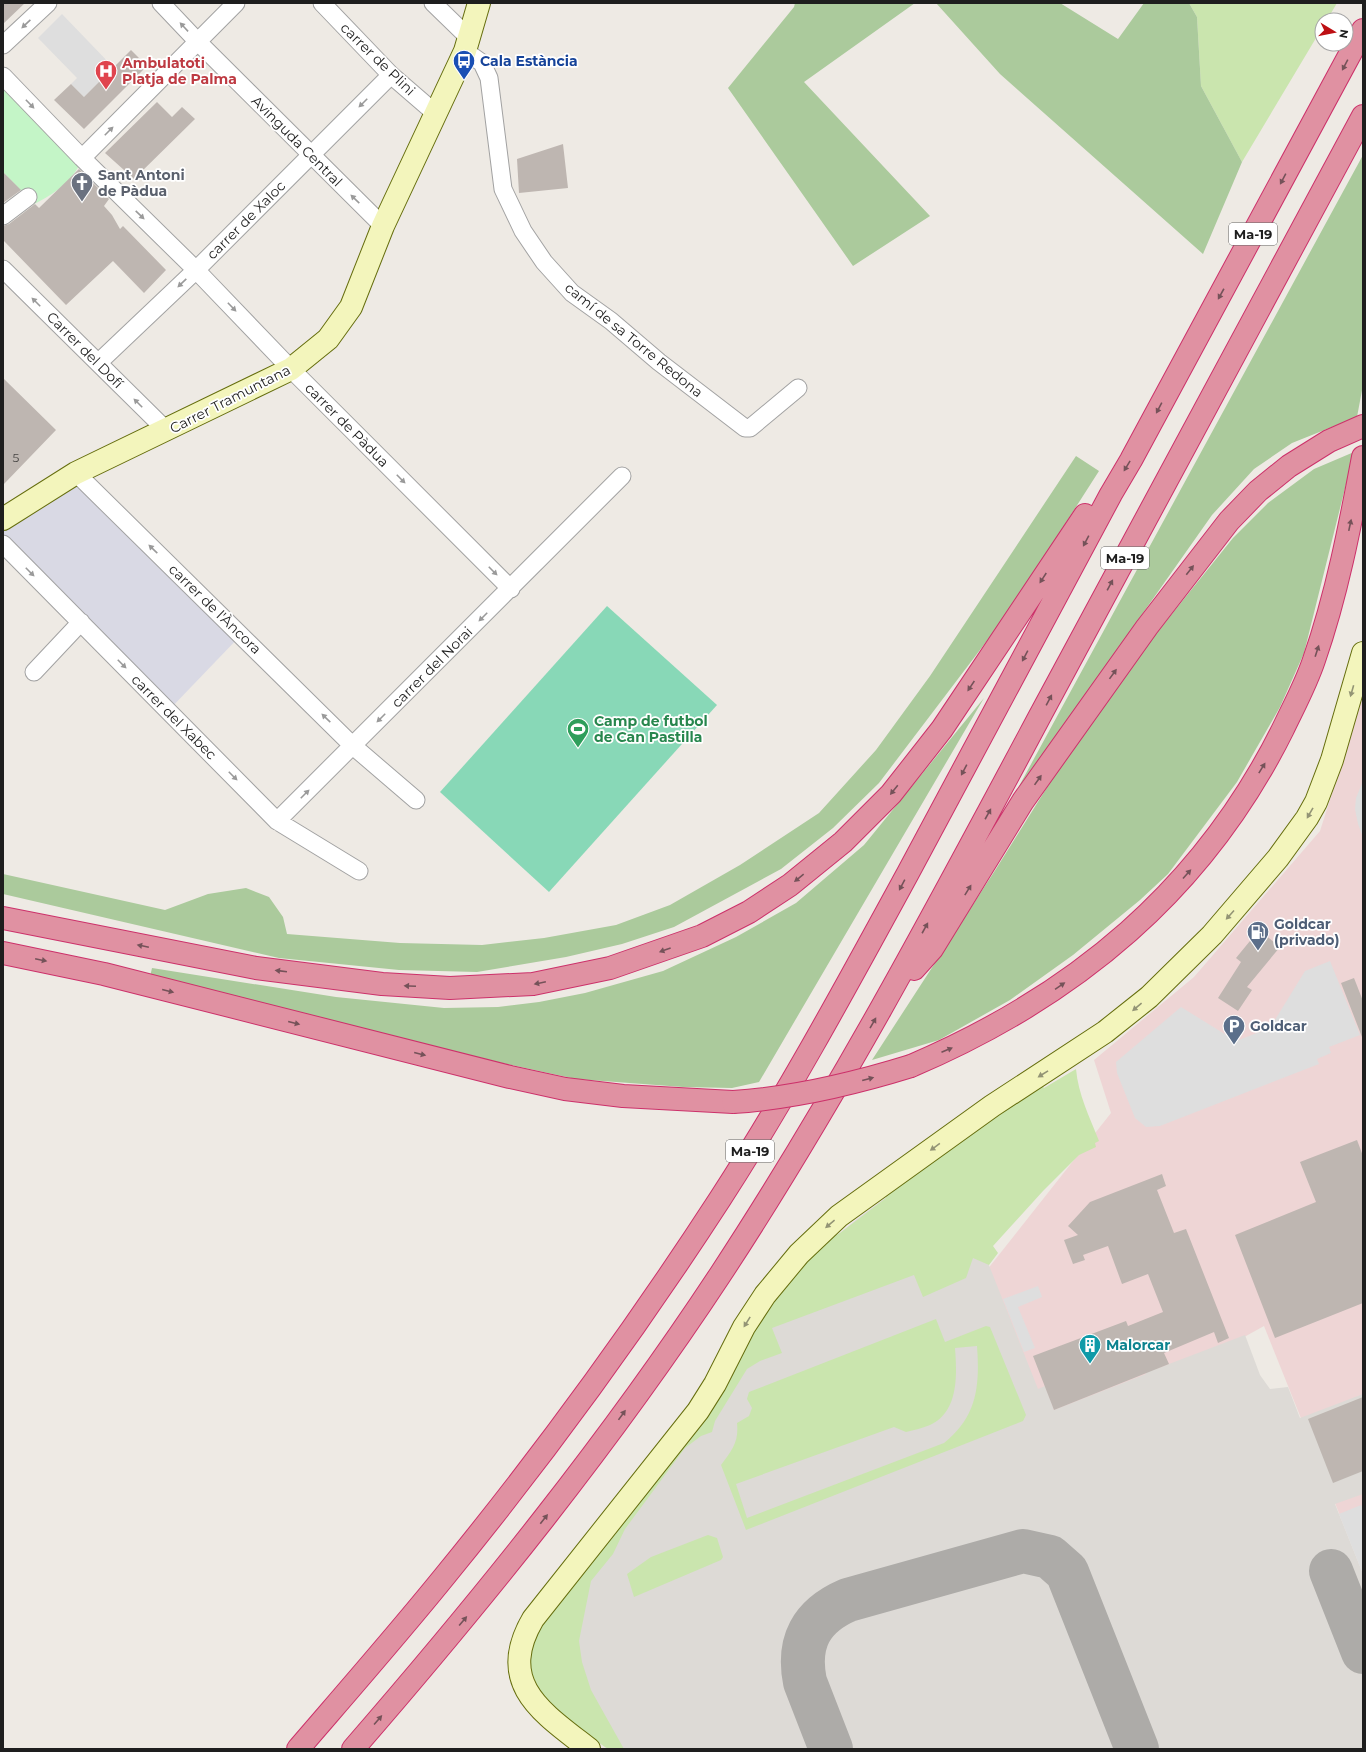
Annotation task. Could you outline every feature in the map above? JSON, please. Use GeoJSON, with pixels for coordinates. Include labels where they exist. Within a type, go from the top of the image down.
{"type":"FeatureCollection","features":[{"type":"Feature","properties":{"kind":"highway","name":"Ma-19"},"geometry":{"type":"LineString","coordinates":[[298,1749],[396,1635],[499,1509],[608,1364],[717,1204],[772,1114],[852,975],[986,730],[1111,494],[1134,455],[1363,30]]}},
{"type":"Feature","properties":{"kind":"highway","name":"Ma-19"},"geometry":{"type":"LineString","coordinates":[[353,1749],[450,1636],[578,1475],[662,1359],[767,1202],[814,1126],[886,1000],[1006,781],[1363,116]]}},
{"type":"Feature","properties":{"kind":"highway"},"geometry":{"type":"LineString","coordinates":[[886,1000],[932,949],[1023,801],[1147,627],[1220,532],[1258,491],[1289,466],[1329,442],[1363,426]]}},
{"type":"Feature","properties":{"kind":"highway"},"geometry":{"type":"LineString","coordinates":[[3,953],[104,974],[494,1073],[558,1087],[622,1096],[733,1102],[765,1100],[808,1093],[911,1066],[996,1026],[1084,969],[1161,902],[1189,872],[1217,837],[1242,802],[1266,762],[1300,695],[1314,662],[1327,622],[1340,570],[1363,457]]}},
{"type":"Feature","properties":{"kind":"highway"},"geometry":{"type":"LineString","coordinates":[[6,917],[256,968],[382,984],[450,988],[533,984],[610,968],[702,936],[750,912],[790,886],[843,842],[892,794],[942,729],[1089,509],[1111,494]]}},
{"type":"Feature","properties":{"kind":"street"},"geometry":{"type":"LineString","coordinates":[[3,44],[48,3]]}},
{"type":"Feature","properties":{"kind":"street","name":"Avinguda Central"},"geometry":{"type":"LineString","coordinates":[[161,3],[311,156],[383,226]]}},
{"type":"Feature","properties":{"kind":"street"},"geometry":{"type":"LineString","coordinates":[[82,158],[236,3]]}},
{"type":"Feature","properties":{"kind":"street","name":"carrer de Plini"},"geometry":{"type":"LineString","coordinates":[[322,3],[391,75],[435,113]]}},
{"type":"Feature","properties":{"kind":"street","name":"camí de sa Torre Redona"},"geometry":{"type":"LineString","coordinates":[[433,3],[482,63],[489,78],[503,189],[523,231],[544,262],[572,294],[611,321],[659,362],[745,428],[750,428],[798,388]]}},
{"type":"Feature","properties":{"kind":"street","name":"Carrer Tramuntana"},"geometry":{"type":"LineString","coordinates":[[3,520],[76,473],[292,369],[328,340],[352,307],[383,226],[467,44],[479,3]]}},
{"type":"Feature","properties":{"kind":"street","name":"carrer de Xaloc"},"geometry":{"type":"LineString","coordinates":[[98,363],[196,270],[391,75]]}},
{"type":"Feature","properties":{"kind":"street","name":"carrer de Pàdua"},"geometry":{"type":"LineString","coordinates":[[3,76],[82,158],[196,270],[292,369],[511,589]]}},
{"type":"Feature","properties":{"kind":"street"},"geometry":{"type":"LineString","coordinates":[[3,216],[28,197]]}},
{"type":"Feature","properties":{"kind":"street","name":"Carrer del Dofí"},"geometry":{"type":"LineString","coordinates":[[3,269],[166,430]]}},
{"type":"Feature","properties":{"kind":"street","name":"carrer de l'Àncora"},"geometry":{"type":"LineString","coordinates":[[76,473],[354,746],[416,800]]}},
{"type":"Feature","properties":{"kind":"street","name":"carrer del Norai"},"geometry":{"type":"LineString","coordinates":[[354,746],[622,476]]}},
{"type":"Feature","properties":{"kind":"street","name":"carrer del Xabec"},"geometry":{"type":"LineString","coordinates":[[3,544],[278,821],[359,871]]}},
{"type":"Feature","properties":{"kind":"street"},"geometry":{"type":"LineString","coordinates":[[34,672],[81,622]]}},
{"type":"Feature","properties":{"kind":"street"},"geometry":{"type":"LineString","coordinates":[[589,1749],[543,1713],[526,1689],[520,1671],[520,1653],[524,1635],[533,1618],[688,1424],[715,1384],[744,1327],[765,1295],[785,1270],[822,1230],[968,1123],[1083,1048],[1127,1016],[1190,958],[1260,881],[1307,818],[1316,802],[1332,760],[1363,653]]}},
{"type":"Feature","properties":{"kind":"street"},"geometry":{"type":"LineString","coordinates":[[278,821],[354,746]]}},
{"type":"Feature","properties":{"kind":"shaded area"},"geometry":{"type":"Polygon","coordinates":[[[62,14],[114,68],[84,97],[71,84],[77,78],[38,38],[62,14]]]}},
{"type":"Feature","properties":{"kind":"shaded area"},"geometry":{"type":"Polygon","coordinates":[[[76,473],[241,635],[168,711],[3,544],[3,519],[76,473]]]}},
{"type":"Feature","properties":{"kind":"shaded area"},"geometry":{"type":"Polygon","coordinates":[[[1363,696],[1363,1573],[1264,1326],[1039,1451],[983,1275],[1111,1113],[1094,1060],[1194,977],[1320,831],[1363,696]]]}},
{"type":"Feature","properties":{"kind":"shaded area"},"geometry":{"type":"Polygon","coordinates":[[[1363,781],[1363,837],[1358,824],[1355,809],[1356,798],[1363,781]]]}},
{"type":"Feature","properties":{"kind":"shaded area","name":"Goldcar"},"geometry":{"type":"Polygon","coordinates":[[[1330,961],[1360,1035],[1329,1047],[1331,1053],[1317,1059],[1319,1064],[1160,1126],[1146,1127],[1135,1118],[1117,1073],[1116,1062],[1181,1007],[1236,1041],[1270,1028],[1305,971],[1330,961]]]}},
{"type":"Feature","properties":{"kind":"shaded area"},"geometry":{"type":"Polygon","coordinates":[[[945,1154],[1038,1389],[1045,1386],[1054,1410],[1146,1374],[1132,1335],[1141,1331],[1156,1369],[1245,1335],[1260,1375],[1270,1389],[1288,1387],[1300,1418],[1363,1394],[1363,1494],[1335,1504],[1363,1574],[1363,1749],[616,1749],[539,1642],[823,1247],[857,1219],[945,1154]]]}},
{"type":"Feature","properties":{"kind":"shaded area"},"geometry":{"type":"Polygon","coordinates":[[[1038,1286],[1042,1297],[1018,1307],[1035,1348],[1024,1352],[1003,1299],[1038,1286]]]}},
{"type":"Feature","properties":{"kind":"shaded area"},"geometry":{"type":"Polygon","coordinates":[[[1361,1505],[1363,1509],[1363,1574],[1339,1514],[1361,1505]]]}},
{"type":"Feature","properties":{"kind":"green space"},"geometry":{"type":"Polygon","coordinates":[[[795,3],[915,3],[804,82],[930,216],[853,266],[728,88],[794,7],[795,3]]]}},
{"type":"Feature","properties":{"kind":"green space"},"geometry":{"type":"Polygon","coordinates":[[[936,3],[1060,3],[1118,39],[1144,3],[1189,3],[1197,17],[1201,86],[1242,162],[1203,254],[1000,74],[936,3]]]}},
{"type":"Feature","properties":{"kind":"green space"},"geometry":{"type":"Polygon","coordinates":[[[1189,3],[1337,3],[1332,12],[1314,12],[1314,41],[1242,162],[1201,86],[1197,17],[1189,3]]]}},
{"type":"Feature","properties":{"kind":"green space"},"geometry":{"type":"Polygon","coordinates":[[[3,76],[82,158],[79,166],[69,180],[49,196],[34,204],[3,172],[3,76]]]}},
{"type":"Feature","properties":{"kind":"green space"},"geometry":{"type":"Polygon","coordinates":[[[1363,155],[1363,385],[1357,417],[1292,443],[1254,469],[1212,515],[1012,799],[1363,155]]]}},
{"type":"Feature","properties":{"kind":"green space"},"geometry":{"type":"Polygon","coordinates":[[[1354,452],[1304,653],[1280,707],[1237,782],[1168,874],[1140,900],[1073,955],[1010,1000],[939,1040],[872,1060],[996,869],[1076,741],[1155,635],[1233,538],[1268,503],[1314,469],[1354,452]]]}},
{"type":"Feature","properties":{"kind":"green space"},"geometry":{"type":"Polygon","coordinates":[[[1076,456],[1099,471],[1008,613],[879,783],[833,828],[781,869],[674,927],[622,944],[566,957],[477,972],[399,970],[279,958],[3,894],[3,874],[165,910],[208,894],[246,888],[269,897],[283,917],[287,934],[400,943],[482,945],[544,938],[616,925],[670,905],[740,865],[819,813],[876,750],[930,676],[1076,456]]]}},
{"type":"Feature","properties":{"kind":"green space","name":"Camp de futbol de Can Pastilla"},"geometry":{"type":"Polygon","coordinates":[[[607,606],[717,705],[549,892],[440,792],[607,606]]]}},
{"type":"Feature","properties":{"kind":"green space"},"geometry":{"type":"Polygon","coordinates":[[[984,698],[759,1082],[732,1088],[683,1087],[576,1079],[465,1055],[150,977],[152,968],[336,997],[444,1008],[498,1007],[539,1002],[585,993],[663,971],[736,937],[796,903],[864,845],[984,698]]]}},
{"type":"Feature","properties":{"kind":"green space"},"geometry":{"type":"Polygon","coordinates":[[[1076,1069],[1079,1088],[1099,1141],[1095,1143],[1096,1147],[1079,1155],[1043,1191],[993,1246],[998,1253],[989,1265],[973,1258],[966,1278],[923,1297],[914,1275],[772,1328],[782,1353],[760,1361],[747,1369],[715,1421],[712,1432],[701,1436],[685,1448],[625,1529],[613,1554],[591,1581],[579,1641],[582,1662],[591,1690],[624,1749],[609,1749],[602,1745],[557,1710],[540,1690],[534,1680],[531,1668],[531,1654],[536,1636],[548,1615],[773,1298],[825,1241],[840,1233],[886,1198],[884,1193],[1041,1084],[1044,1088],[1076,1069]]]}},
{"type":"Feature","properties":{"kind":"green space"},"geometry":{"type":"Polygon","coordinates":[[[936,1319],[945,1342],[986,1326],[990,1327],[1026,1415],[1023,1421],[746,1530],[721,1465],[736,1441],[737,1423],[749,1416],[752,1408],[747,1399],[749,1392],[936,1319]],[[977,1346],[955,1348],[956,1380],[951,1402],[939,1419],[930,1425],[906,1432],[894,1427],[736,1484],[747,1518],[944,1443],[964,1422],[970,1411],[977,1387],[977,1346]]]}},
{"type":"Feature","properties":{"kind":"green space"},"geometry":{"type":"Polygon","coordinates":[[[708,1535],[717,1538],[723,1557],[721,1560],[634,1597],[627,1574],[651,1557],[708,1535]]]}},
{"type":"Feature","properties":{"kind":"building"},"geometry":{"type":"Polygon","coordinates":[[[3,3],[25,3],[3,24],[3,3]]]}},
{"type":"Feature","properties":{"kind":"building","name":"Ambulatoti Platja de Palma"},"geometry":{"type":"Polygon","coordinates":[[[131,50],[147,66],[84,129],[54,100],[71,84],[84,97],[131,50]]]}},
{"type":"Feature","properties":{"kind":"building"},"geometry":{"type":"Polygon","coordinates":[[[157,102],[172,117],[182,107],[195,119],[134,179],[105,153],[157,102]]]}},
{"type":"Feature","properties":{"kind":"building"},"geometry":{"type":"Polygon","coordinates":[[[563,144],[568,188],[519,193],[517,159],[563,144]]]}},
{"type":"Feature","properties":{"kind":"building"},"geometry":{"type":"Polygon","coordinates":[[[79,169],[109,199],[104,206],[112,215],[120,229],[123,226],[166,270],[144,293],[113,261],[66,305],[3,240],[3,226],[9,224],[35,204],[39,208],[79,169]]]}},
{"type":"Feature","properties":{"kind":"building"},"geometry":{"type":"Polygon","coordinates":[[[3,172],[21,190],[3,203],[3,172]]]}},
{"type":"Feature","properties":{"kind":"building"},"geometry":{"type":"Polygon","coordinates":[[[3,378],[56,430],[3,485],[3,378]]]}},
{"type":"Feature","properties":{"kind":"building"},"geometry":{"type":"Polygon","coordinates":[[[1259,930],[1280,947],[1247,987],[1252,990],[1238,1011],[1218,998],[1241,962],[1236,958],[1259,930]]]}},
{"type":"Feature","properties":{"kind":"building"},"geometry":{"type":"Polygon","coordinates":[[[1354,978],[1363,1001],[1362,1037],[1341,983],[1354,978]]]}},
{"type":"Feature","properties":{"kind":"building"},"geometry":{"type":"Polygon","coordinates":[[[1357,1140],[1363,1156],[1363,1303],[1275,1338],[1235,1235],[1316,1202],[1300,1162],[1357,1140]]]}},
{"type":"Feature","properties":{"kind":"building"},"geometry":{"type":"Polygon","coordinates":[[[1162,1174],[1166,1186],[1157,1190],[1174,1233],[1186,1229],[1229,1338],[1218,1343],[1214,1332],[1164,1353],[1169,1364],[1054,1410],[1033,1356],[1126,1321],[1128,1326],[1163,1312],[1148,1274],[1122,1284],[1108,1246],[1083,1255],[1085,1260],[1073,1264],[1064,1240],[1078,1235],[1068,1226],[1090,1202],[1162,1174]]]}},
{"type":"Feature","properties":{"kind":"building"},"geometry":{"type":"Polygon","coordinates":[[[1363,1397],[1363,1471],[1333,1483],[1308,1419],[1363,1397]]]}},
{"type":"Feature","properties":{"kind":"taxiway"},"geometry":{"type":"LineString","coordinates":[[831,1749],[805,1682],[803,1668],[805,1643],[816,1622],[835,1606],[848,1600],[1023,1551],[1050,1557],[1067,1572],[1137,1749]]}},
{"type":"Feature","properties":{"kind":"taxiway"},"geometry":{"type":"LineString","coordinates":[[1331,1571],[1363,1652]]}},
{"type":"Feature","properties":{"kind":"place","name":"Cala Estància"},"geometry":{"type":"Point","coordinates":[464,80]}},
{"type":"Feature","properties":{"kind":"place","name":"Ambulatoti Platja de Palma"},"geometry":{"type":"Point","coordinates":[106,90]}},
{"type":"Feature","properties":{"kind":"place","name":"Sant Antoni de Pàdua"},"geometry":{"type":"Point","coordinates":[82,202]}},
{"type":"Feature","properties":{"kind":"place","name":"Camp de futbol de Can Pastilla"},"geometry":{"type":"Point","coordinates":[578,748]}},
{"type":"Feature","properties":{"kind":"place","name":"Goldcar (privado)"},"geometry":{"type":"Point","coordinates":[1258,952]}},
{"type":"Feature","properties":{"kind":"place","name":"Goldcar"},"geometry":{"type":"Point","coordinates":[1234,1046]}},
{"type":"Feature","properties":{"kind":"place","name":"Malorcar"},"geometry":{"type":"Point","coordinates":[1090,1364]}}]}
